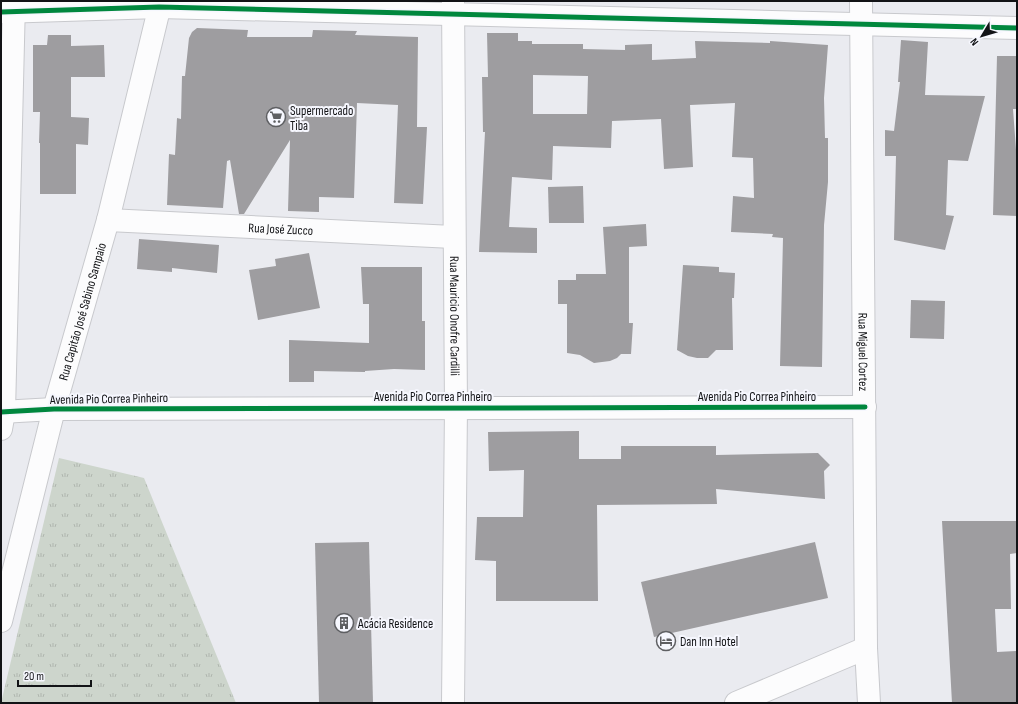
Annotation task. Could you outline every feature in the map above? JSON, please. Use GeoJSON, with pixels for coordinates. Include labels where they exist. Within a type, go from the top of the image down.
{"type":"FeatureCollection","features":[{"type":"Feature","properties":{"kind":"street","name":"Rua Miguel Cortez"},"geometry":{"type":"LineString","coordinates":[[861,1],[866,648],[869,703]]}},
{"type":"Feature","properties":{"kind":"street"},"geometry":{"type":"LineString","coordinates":[[2,418],[10,8],[160,4],[453,7],[861,24],[1017,28]]}},
{"type":"Feature","properties":{"kind":"street","name":"Rua Capitão José Sabino Sampaio"},"geometry":{"type":"LineString","coordinates":[[1,621],[54,409],[108,220],[160,4]]}},
{"type":"Feature","properties":{"kind":"street","name":"Rua Mauricio Onofre Cardilli"},"geometry":{"type":"LineString","coordinates":[[453,7],[453,237],[456,407],[453,703]]}},
{"type":"Feature","properties":{"kind":"street","name":"Rua José Zucco"},"geometry":{"type":"LineString","coordinates":[[108,220],[453,237]]}},
{"type":"Feature","properties":{"kind":"street","name":"Avenida Pio Correa Pinheiro"},"geometry":{"type":"LineString","coordinates":[[2,418],[54,409],[865,407]]}},
{"type":"Feature","properties":{"kind":"street"},"geometry":{"type":"LineString","coordinates":[[736,703],[866,648]]}},
{"type":"Feature","properties":{"kind":"green space"},"geometry":{"type":"Polygon","coordinates":[[[59,458],[144,478],[236,703],[1,703],[59,458]]]}},
{"type":"Feature","properties":{"kind":"building"},"geometry":{"type":"Polygon","coordinates":[[[197,28],[248,30],[247,37],[312,37],[313,30],[357,31],[355,35],[418,37],[417,127],[427,127],[423,204],[394,203],[398,105],[357,103],[354,198],[319,197],[319,212],[288,211],[290,140],[244,214],[239,214],[230,160],[227,161],[223,208],[167,205],[169,154],[175,155],[177,118],[181,119],[182,76],[185,76],[189,38],[192,32],[197,28]]]}},
{"type":"Feature","properties":{"kind":"building"},"geometry":{"type":"Polygon","coordinates":[[[487,33],[518,33],[518,41],[532,41],[532,44],[583,44],[583,49],[625,50],[625,45],[652,44],[652,60],[696,58],[695,41],[770,43],[770,41],[828,45],[824,98],[825,138],[828,138],[828,182],[824,225],[822,367],[780,366],[783,238],[772,237],[773,234],[731,232],[733,196],[754,198],[753,158],[732,157],[735,103],[690,105],[693,167],[664,169],[661,119],[612,121],[611,148],[553,146],[552,180],[512,177],[509,227],[537,228],[537,253],[479,252],[485,132],[483,132],[482,77],[488,77],[487,33]],[[533,75],[533,114],[587,114],[588,76],[533,75]]]}},
{"type":"Feature","properties":{"kind":"building"},"geometry":{"type":"Polygon","coordinates":[[[48,35],[71,35],[71,46],[104,45],[105,77],[71,77],[71,117],[89,118],[88,145],[76,144],[76,194],[40,194],[40,112],[33,112],[33,45],[47,45],[48,35]]]}},
{"type":"Feature","properties":{"kind":"building"},"geometry":{"type":"Polygon","coordinates":[[[901,40],[928,42],[925,95],[985,96],[968,161],[948,160],[946,215],[954,216],[945,250],[894,240],[896,156],[885,156],[885,130],[894,131],[900,82],[898,82],[901,40]]]}},
{"type":"Feature","properties":{"kind":"building"},"geometry":{"type":"Polygon","coordinates":[[[997,56],[1017,56],[1017,109],[1013,109],[1017,163],[1017,216],[993,215],[997,56]]]}},
{"type":"Feature","properties":{"kind":"building"},"geometry":{"type":"Polygon","coordinates":[[[583,186],[584,223],[549,223],[548,187],[583,186]]]}},
{"type":"Feature","properties":{"kind":"building"},"geometry":{"type":"Polygon","coordinates":[[[646,224],[647,246],[629,247],[629,323],[633,323],[631,354],[621,354],[617,358],[610,361],[594,363],[580,355],[567,353],[567,304],[558,304],[558,280],[576,280],[576,274],[606,274],[603,227],[646,224]]]}},
{"type":"Feature","properties":{"kind":"building"},"geometry":{"type":"Polygon","coordinates":[[[139,239],[219,245],[217,273],[172,268],[172,272],[137,269],[139,239]]]}},
{"type":"Feature","properties":{"kind":"building"},"geometry":{"type":"Polygon","coordinates":[[[309,253],[320,308],[258,320],[249,270],[276,266],[275,259],[309,253]]]}},
{"type":"Feature","properties":{"kind":"building"},"geometry":{"type":"Polygon","coordinates":[[[683,265],[719,267],[719,272],[735,273],[734,298],[732,298],[733,350],[716,350],[708,358],[697,358],[688,356],[677,350],[683,265]]]}},
{"type":"Feature","properties":{"kind":"building"},"geometry":{"type":"Polygon","coordinates":[[[361,267],[422,267],[422,321],[425,321],[425,370],[394,369],[365,372],[314,371],[314,382],[289,382],[289,340],[369,343],[369,304],[363,304],[361,267]]]}},
{"type":"Feature","properties":{"kind":"building"},"geometry":{"type":"Polygon","coordinates":[[[911,300],[945,301],[944,339],[910,338],[911,300]]]}},
{"type":"Feature","properties":{"kind":"building"},"geometry":{"type":"Polygon","coordinates":[[[579,431],[579,459],[621,459],[621,446],[716,446],[716,455],[818,453],[830,465],[824,471],[825,499],[716,489],[717,504],[597,505],[598,601],[496,601],[496,561],[475,560],[477,517],[523,517],[524,470],[489,471],[488,432],[579,431]]]}},
{"type":"Feature","properties":{"kind":"building"},"geometry":{"type":"Polygon","coordinates":[[[942,521],[1017,521],[1017,553],[1010,554],[1011,609],[995,609],[997,652],[1016,651],[1017,703],[952,703],[942,521]]]}},
{"type":"Feature","properties":{"kind":"building","name":"Acácia Residence"},"geometry":{"type":"Polygon","coordinates":[[[369,542],[373,703],[319,703],[315,543],[369,542]]]}},
{"type":"Feature","properties":{"kind":"building"},"geometry":{"type":"Polygon","coordinates":[[[815,542],[828,598],[654,637],[641,582],[815,542]]]}},
{"type":"Feature","properties":{"kind":"cycle path"},"geometry":{"type":"LineString","coordinates":[[1,12],[159,7],[1017,28]]}},
{"type":"Feature","properties":{"kind":"cycle path"},"geometry":{"type":"LineString","coordinates":[[1,412],[54,409],[865,407]]}},
{"type":"Feature","properties":{"kind":"place","name":"Supermercado Tiba"},"geometry":{"type":"Point","coordinates":[276,117]}},
{"type":"Feature","properties":{"kind":"place","name":"Acácia Residence"},"geometry":{"type":"Point","coordinates":[344,623]}},
{"type":"Feature","properties":{"kind":"place","name":"Dan Inn Hotel"},"geometry":{"type":"Point","coordinates":[666,641]}}]}
